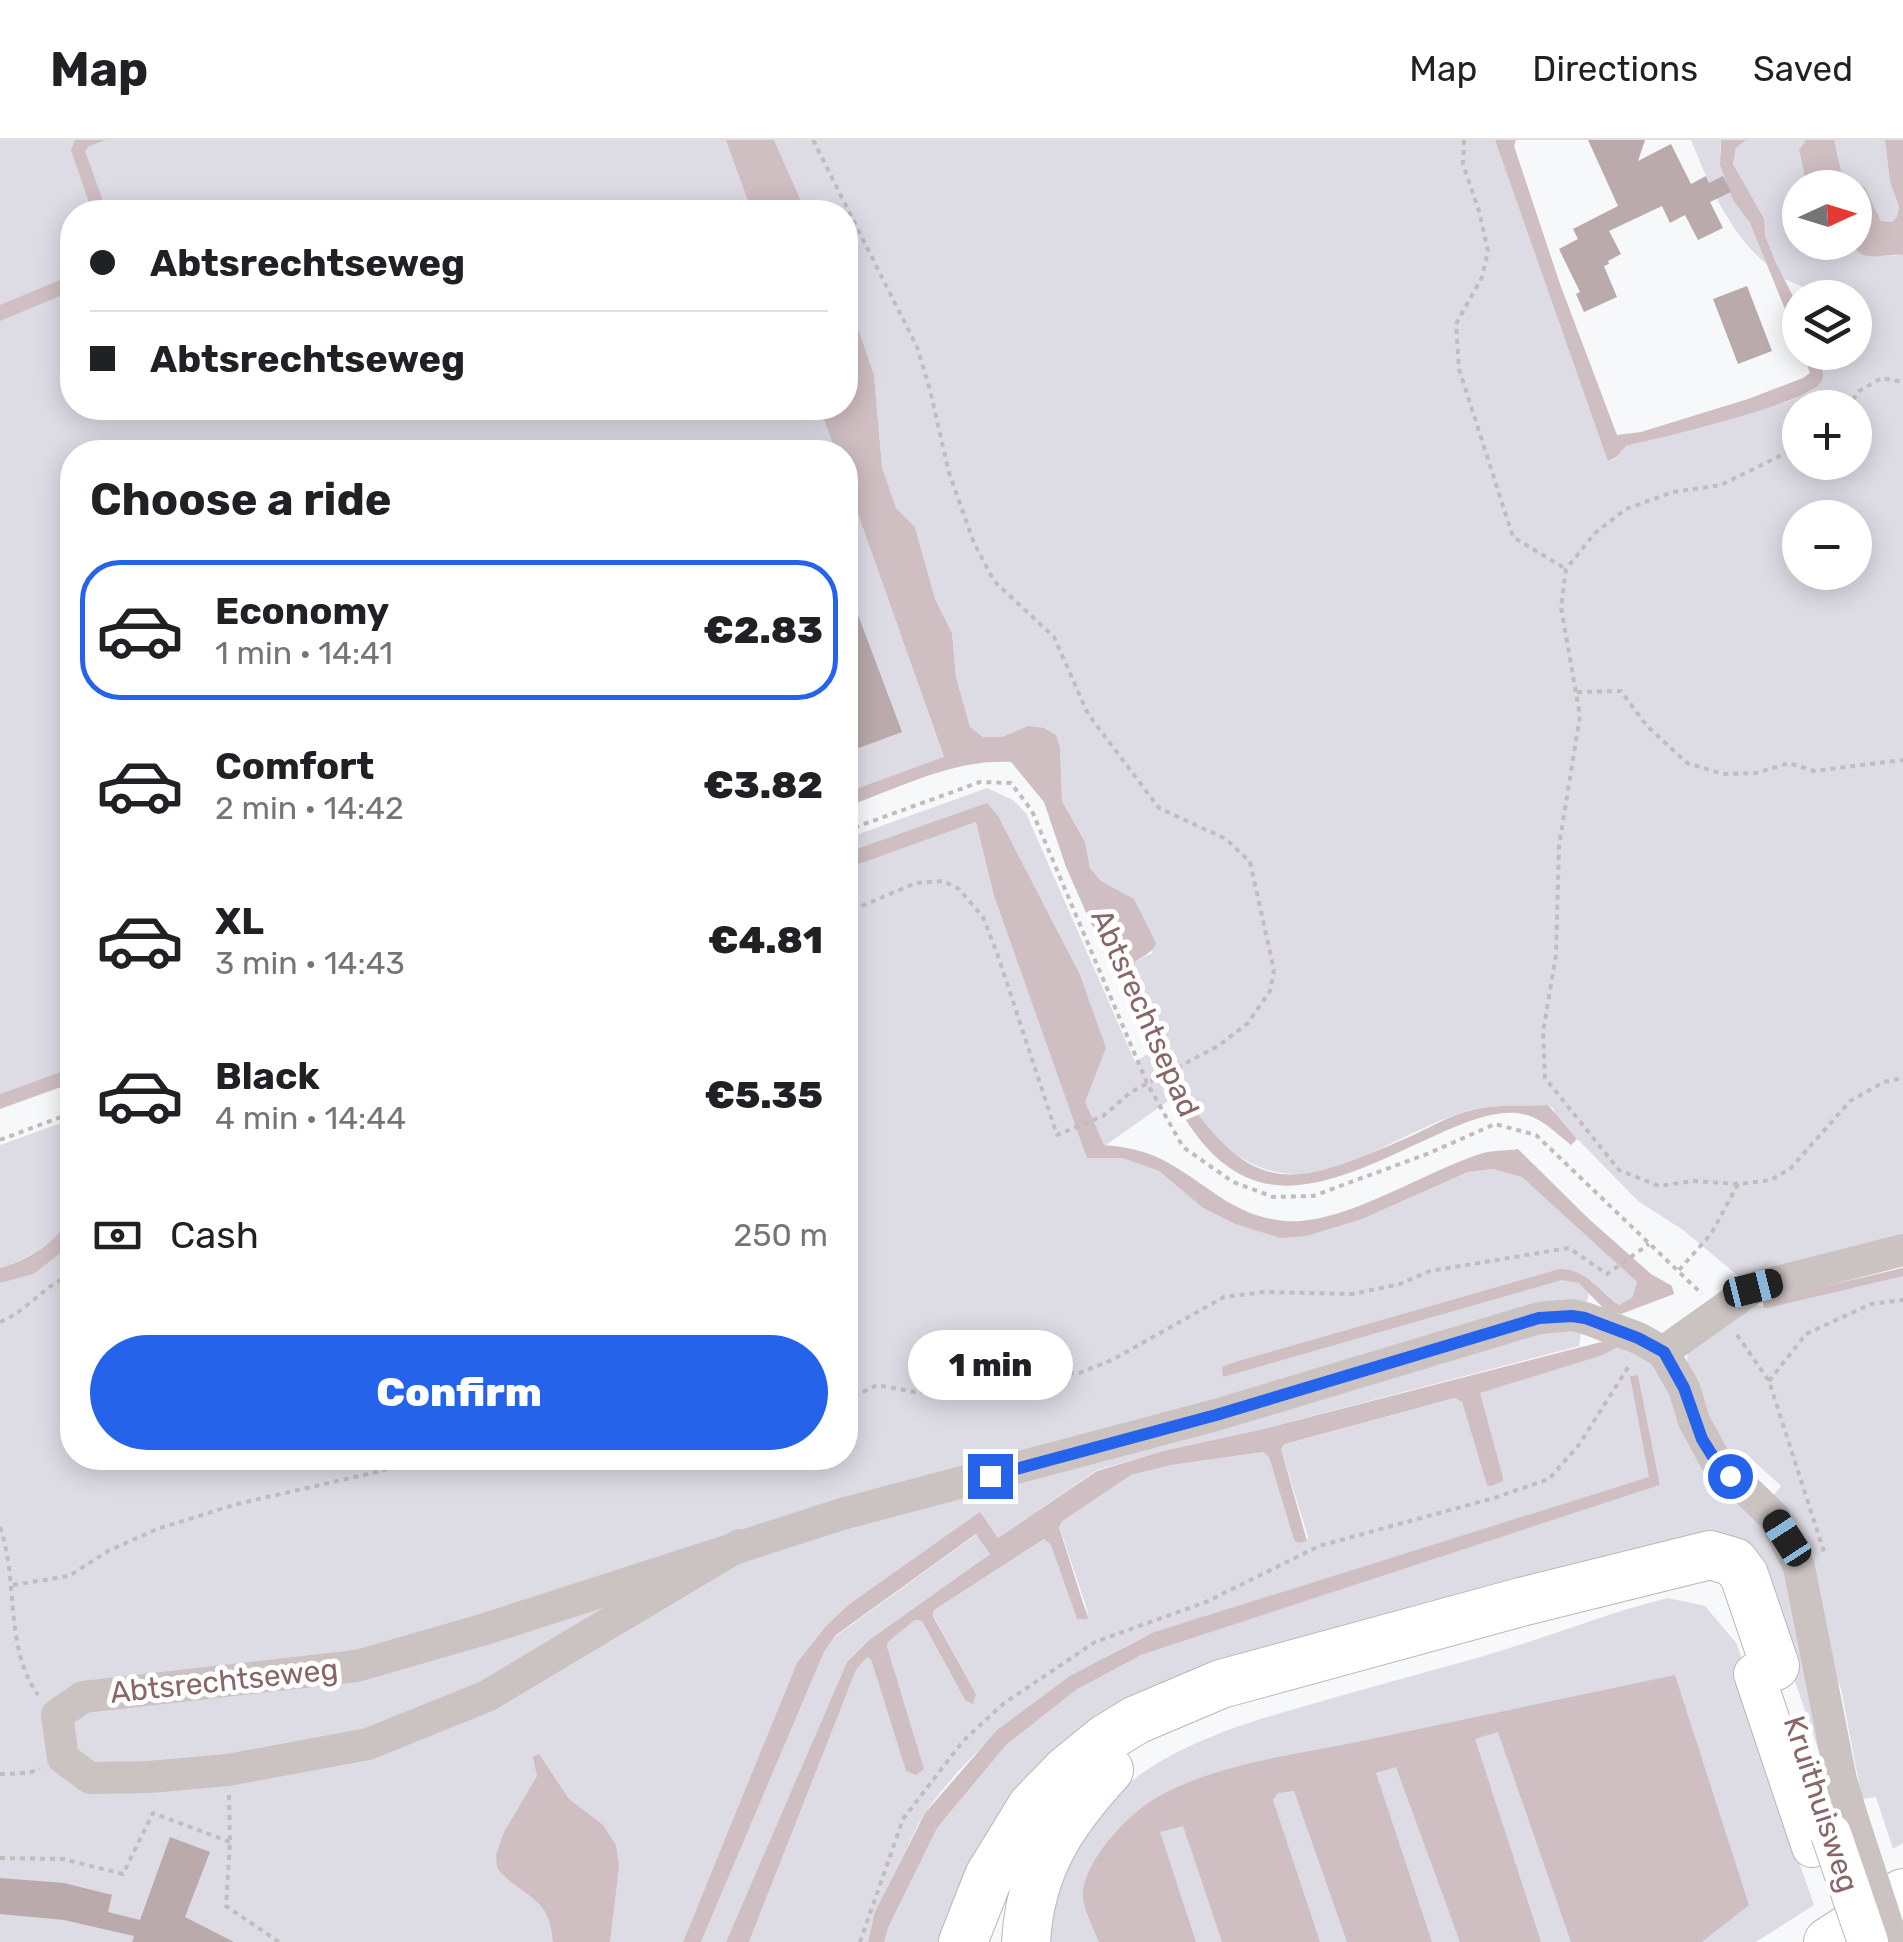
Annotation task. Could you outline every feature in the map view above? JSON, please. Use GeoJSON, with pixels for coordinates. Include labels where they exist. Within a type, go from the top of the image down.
{"type":"FeatureCollection","features":[{"type":"Feature","properties":{"kind":"highway"},"geometry":{"type":"LineString","coordinates":[[963,1942],[988,1876],[1009,1839],[1032,1806],[1067,1770],[1136,1720],[1221,1684],[1710,1555],[1734,1562],[1744,1575],[1765,1670]]}},
{"type":"Feature","properties":{"kind":"highway"},"geometry":{"type":"LineString","coordinates":[[1026,1942],[1028,1912],[1037,1880],[1071,1811],[1113,1766],[1166,1734],[1233,1706],[1694,1582],[1709,1584],[1725,1599],[1765,1670]]}},
{"type":"Feature","properties":{"kind":"highway"},"geometry":{"type":"LineString","coordinates":[[1828,1942],[1903,1893]]}},
{"type":"Feature","properties":{"kind":"main road","name":"Kruithuisweg"},"geometry":{"type":"LineString","coordinates":[[1765,1670],[1832,1833],[1868,1942]]}},
{"type":"Feature","properties":{"kind":"main road","name":"Kruithuisweg"},"geometry":{"type":"LineString","coordinates":[[1832,1833],[1843,1942]]}},
{"type":"Feature","properties":{"kind":"street"},"geometry":{"type":"LineString","coordinates":[[1893,1942],[1832,1833],[1842,1780],[1799,1566],[1774,1517],[1715,1460],[1694,1421],[1684,1388],[1651,1345],[1753,1288],[1903,1250]]}},
{"type":"Feature","properties":{"kind":"street","name":"Abtsrechtseweg"},"geometry":{"type":"LineString","coordinates":[[57,1715],[83,1697],[357,1666],[486,1629],[740,1545],[1216,1415],[1539,1318],[1572,1316],[1651,1345]]}},
{"type":"Feature","properties":{"kind":"street","name":"Abtsrechtseweg"},"geometry":{"type":"LineString","coordinates":[[63,1758],[90,1778],[228,1770],[368,1744],[488,1696],[740,1545]]}},
{"type":"Feature","properties":{"kind":"street"},"geometry":{"type":"LineString","coordinates":[[57,1715],[63,1758]]}},
{"type":"Feature","properties":{"kind":"path"},"geometry":{"type":"LineString","coordinates":[[813,140],[843,200]]}},
{"type":"Feature","properties":{"kind":"path"},"geometry":{"type":"LineString","coordinates":[[1464,140],[1463,164],[1488,251],[1482,277],[1456,324],[1459,369],[1513,537],[1566,569]]}},
{"type":"Feature","properties":{"kind":"path"},"geometry":{"type":"LineString","coordinates":[[858,230],[916,347],[949,473],[974,543],[994,580],[1054,637],[1088,714],[1159,808],[1226,839],[1250,862],[1274,970],[1270,992],[1248,1023],[1218,1046],[1146,1084],[1104,1116],[1057,1135],[982,917],[959,889],[943,881],[916,883],[858,905]]}},
{"type":"Feature","properties":{"kind":"path"},"geometry":{"type":"LineString","coordinates":[[1861,390],[1882,378],[1903,382]]}},
{"type":"Feature","properties":{"kind":"path"},"geometry":{"type":"LineString","coordinates":[[1782,455],[1720,485],[1673,492],[1626,509],[1595,533],[1566,569],[1561,606],[1580,716],[1559,846],[1556,955],[1543,1032],[1545,1078],[1619,1170],[1659,1186],[1693,1181],[1738,1184],[1772,1180],[1791,1168],[1850,1101],[1884,1082],[1903,1078]]}},
{"type":"Feature","properties":{"kind":"path"},"geometry":{"type":"LineString","coordinates":[[1577,692],[1621,692],[1648,726],[1686,763],[1723,774],[1756,773],[1789,764],[1814,770],[1903,760]]}},
{"type":"Feature","properties":{"kind":"path","name":"Abtsrechtsepad"},"geometry":{"type":"LineString","coordinates":[[858,826],[980,782],[1011,783],[1032,810],[1146,1084],[1183,1148],[1234,1182],[1273,1198],[1312,1196],[1427,1154],[1495,1124],[1536,1135],[1718,1310],[1769,1381],[1806,1334],[1871,1304],[1903,1300]]}},
{"type":"Feature","properties":{"kind":"path"},"geometry":{"type":"LineString","coordinates":[[0,1140],[60,1118]]}},
{"type":"Feature","properties":{"kind":"path"},"geometry":{"type":"LineString","coordinates":[[1678,1270],[1711,1234],[1738,1184]]}},
{"type":"Feature","properties":{"kind":"path"},"geometry":{"type":"LineString","coordinates":[[858,1395],[877,1385],[915,1392],[949,1390],[1029,1373],[1079,1373],[1112,1360],[1224,1297],[1264,1292],[1353,1294],[1400,1284],[1430,1272],[1569,1248],[1607,1274],[1649,1244]]}},
{"type":"Feature","properties":{"kind":"path"},"geometry":{"type":"LineString","coordinates":[[0,1322],[16,1316],[36,1294],[60,1281]]}},
{"type":"Feature","properties":{"kind":"path"},"geometry":{"type":"LineString","coordinates":[[860,1942],[904,1820],[962,1741],[1004,1704],[1095,1642],[1206,1602],[1319,1546],[1549,1479],[1578,1446],[1629,1366],[1651,1345]]}},
{"type":"Feature","properties":{"kind":"path"},"geometry":{"type":"LineString","coordinates":[[14,1585],[69,1576],[108,1551],[157,1529],[238,1504],[383,1470]]}},
{"type":"Feature","properties":{"kind":"path"},"geometry":{"type":"LineString","coordinates":[[0,1527],[14,1585],[24,1677],[46,1707],[57,1715]]}},
{"type":"Feature","properties":{"kind":"path"},"geometry":{"type":"LineString","coordinates":[[0,1774],[28,1773],[63,1758]]}},
{"type":"Feature","properties":{"kind":"path"},"geometry":{"type":"LineString","coordinates":[[228,1770],[230,1842],[226,1906],[279,1942]]}},
{"type":"Feature","properties":{"kind":"path"},"geometry":{"type":"LineString","coordinates":[[0,1858],[64,1859],[123,1874],[153,1813],[230,1842]]}},
{"type":"Feature","properties":{"kind":"shaded area"},"geometry":{"type":"Polygon","coordinates":[[[0,140],[727,140],[748,200],[60,200],[60,420],[825,420],[833,440],[60,440],[60,1082],[0,1104],[0,140]]]}},
{"type":"Feature","properties":{"kind":"shaded area"},"geometry":{"type":"Polygon","coordinates":[[[75,140],[106,140],[85,151],[103,200],[88,200],[71,150],[75,140]]]}},
{"type":"Feature","properties":{"kind":"shaded area"},"geometry":{"type":"Polygon","coordinates":[[[726,140],[774,140],[801,200],[748,200],[726,140]]]}},
{"type":"Feature","properties":{"kind":"shaded area"},"geometry":{"type":"Polygon","coordinates":[[[774,140],[1495,140],[1609,461],[1617,458],[1626,446],[1782,403],[1782,480],[1872,480],[1872,390],[1813,390],[1817,370],[1872,370],[1872,280],[1782,278],[1765,235],[1763,219],[1733,164],[1736,148],[1746,140],[1806,140],[1799,150],[1803,170],[1782,170],[1782,260],[1872,260],[1872,255],[1903,255],[1903,1263],[1760,1294],[1683,1230],[1638,1201],[1548,1105],[1474,1109],[1337,1167],[1307,1174],[1277,1172],[1245,1160],[1208,1131],[1181,1092],[1089,1157],[1122,1158],[1159,1171],[1203,1208],[1235,1224],[1280,1238],[1362,1219],[1468,1172],[1493,1169],[1522,1176],[1637,1282],[1632,1298],[1619,1305],[1591,1281],[1579,1346],[1097,1470],[998,1538],[980,1513],[848,1605],[825,1627],[798,1663],[683,1942],[0,1942],[0,1283],[34,1274],[60,1253],[60,1470],[858,1470],[858,864],[976,822],[994,896],[1069,1106],[987,804],[858,849],[858,834],[987,788],[1013,800],[1026,813],[1135,1062],[1162,1045],[1127,970],[1130,964],[1152,953],[1134,899],[1101,881],[1090,868],[1085,842],[1062,801],[1060,748],[1028,726],[1002,737],[983,737],[970,727],[956,677],[952,633],[935,599],[915,527],[896,508],[882,467],[874,375],[858,328],[858,200],[801,200],[774,140]]]}},
{"type":"Feature","properties":{"kind":"shaded area"},"geometry":{"type":"Polygon","coordinates":[[[1495,140],[1516,140],[1514,146],[1560,284],[1617,435],[1641,432],[1748,399],[1803,378],[1809,370],[1823,371],[1821,382],[1811,390],[1782,390],[1782,403],[1626,446],[1608,461],[1495,140]]]}},
{"type":"Feature","properties":{"kind":"shaded area"},"geometry":{"type":"Polygon","coordinates":[[[1691,140],[1721,140],[1721,162],[1727,183],[1769,266],[1732,224],[1713,192],[1691,140]]]}},
{"type":"Feature","properties":{"kind":"shaded area"},"geometry":{"type":"Polygon","coordinates":[[[1721,140],[1746,140],[1736,148],[1733,164],[1764,219],[1765,235],[1785,280],[1782,302],[1750,223],[1733,200],[1720,165],[1721,140]]]}},
{"type":"Feature","properties":{"kind":"shaded area"},"geometry":{"type":"Polygon","coordinates":[[[1806,140],[1834,140],[1841,170],[1803,170],[1799,150],[1806,140]]]}},
{"type":"Feature","properties":{"kind":"shaded area"},"geometry":{"type":"Polygon","coordinates":[[[1834,140],[1885,140],[1898,217],[1892,222],[1881,221],[1872,202],[1872,170],[1841,170],[1834,140]]]}},
{"type":"Feature","properties":{"kind":"shaded area"},"geometry":{"type":"Polygon","coordinates":[[[1885,140],[1903,140],[1903,255],[1872,256],[1872,202],[1881,221],[1892,222],[1899,207],[1890,182],[1885,140]]]}},
{"type":"Feature","properties":{"kind":"shaded area"},"geometry":{"type":"Polygon","coordinates":[[[60,280],[60,296],[0,321],[0,305],[60,280]]]}},
{"type":"Feature","properties":{"kind":"shaded area"},"geometry":{"type":"Polygon","coordinates":[[[858,328],[874,375],[882,467],[896,508],[915,527],[935,599],[952,633],[956,677],[970,727],[983,737],[1002,737],[1028,726],[1056,735],[1062,801],[1085,842],[1090,868],[1101,881],[1134,899],[1156,943],[1128,970],[1162,1045],[1153,1051],[1066,867],[1044,802],[1011,762],[948,770],[858,802],[858,788],[944,757],[858,514],[858,440],[832,440],[824,420],[858,420],[858,328]]]}},
{"type":"Feature","properties":{"kind":"shaded area"},"geometry":{"type":"Polygon","coordinates":[[[858,513],[944,758],[858,790],[858,513]]]}},
{"type":"Feature","properties":{"kind":"shaded area"},"geometry":{"type":"Polygon","coordinates":[[[987,803],[998,816],[1080,975],[1106,1048],[1085,1102],[1104,1145],[1156,1157],[1234,1205],[1285,1221],[1332,1215],[1480,1154],[1518,1149],[1590,1220],[1651,1274],[1672,1286],[1674,1294],[1621,1314],[1604,1309],[1579,1283],[1562,1280],[1223,1377],[1222,1367],[1235,1362],[1560,1269],[1585,1277],[1619,1305],[1632,1298],[1637,1282],[1522,1177],[1493,1169],[1468,1172],[1362,1219],[1306,1236],[1280,1238],[1235,1224],[1203,1208],[1159,1171],[1122,1158],[1087,1158],[994,896],[976,822],[858,864],[858,848],[987,803]]]}},
{"type":"Feature","properties":{"kind":"shaded area"},"geometry":{"type":"Polygon","coordinates":[[[60,1072],[60,1087],[0,1109],[0,1094],[60,1072]]]}},
{"type":"Feature","properties":{"kind":"shaded area"},"geometry":{"type":"Polygon","coordinates":[[[1182,1091],[1208,1127],[1233,1152],[1257,1167],[1282,1174],[1337,1166],[1450,1117],[1486,1107],[1548,1105],[1577,1139],[1571,1145],[1527,1115],[1496,1114],[1464,1123],[1330,1179],[1295,1185],[1262,1183],[1231,1169],[1201,1141],[1173,1098],[1182,1091]]]}},
{"type":"Feature","properties":{"kind":"shaded area"},"geometry":{"type":"Polygon","coordinates":[[[60,1123],[60,1233],[42,1248],[0,1268],[0,1145],[60,1123]]]}},
{"type":"Feature","properties":{"kind":"shaded area"},"geometry":{"type":"Polygon","coordinates":[[[60,1231],[60,1253],[34,1274],[0,1283],[0,1268],[41,1249],[60,1231]]]}},
{"type":"Feature","properties":{"kind":"shaded area"},"geometry":{"type":"Polygon","coordinates":[[[1903,1273],[1903,1843],[1893,1849],[1876,1797],[1862,1799],[1841,1689],[1770,1500],[1781,1486],[1745,1453],[1733,1463],[1686,1369],[1688,1351],[1747,1304],[1770,1307],[1903,1273]]]}},
{"type":"Feature","properties":{"kind":"shaded area"},"geometry":{"type":"Polygon","coordinates":[[[1605,1341],[1618,1347],[1480,1393],[1503,1478],[1491,1486],[1487,1485],[1462,1402],[1455,1398],[1285,1444],[1281,1449],[1307,1541],[1294,1540],[1269,1457],[1263,1452],[1131,1475],[1062,1521],[1059,1527],[1088,1619],[1077,1619],[1051,1545],[1044,1539],[934,1610],[933,1616],[976,1694],[973,1704],[965,1700],[922,1621],[915,1620],[887,1647],[924,1769],[916,1775],[906,1771],[871,1659],[867,1657],[856,1670],[749,1942],[726,1942],[847,1662],[869,1640],[990,1554],[976,1534],[836,1635],[824,1652],[701,1942],[683,1942],[797,1663],[848,1605],[980,1512],[998,1538],[1097,1471],[1163,1451],[1605,1341]]]}},
{"type":"Feature","properties":{"kind":"shaded area"},"geometry":{"type":"Polygon","coordinates":[[[1618,1347],[1645,1351],[1762,1520],[1799,1616],[1831,1787],[1769,1605],[1719,1536],[1618,1552],[1172,1686],[943,1942],[884,1942],[937,1828],[1006,1745],[1076,1690],[1141,1655],[1660,1485],[1638,1375],[1631,1376],[1650,1477],[1154,1632],[1121,1649],[1029,1707],[950,1781],[916,1830],[881,1902],[868,1942],[749,1942],[856,1670],[867,1657],[871,1658],[906,1770],[887,1647],[915,1620],[922,1621],[965,1700],[976,1694],[933,1615],[934,1610],[1044,1539],[1089,1615],[1059,1526],[1131,1475],[1171,1465],[1264,1452],[1269,1456],[1294,1540],[1307,1541],[1281,1449],[1286,1444],[1456,1398],[1462,1402],[1487,1484],[1479,1393],[1618,1347]]]}},
{"type":"Feature","properties":{"kind":"shaded area"},"geometry":{"type":"Polygon","coordinates":[[[1638,1375],[1660,1485],[1141,1655],[1076,1690],[1006,1745],[937,1828],[884,1942],[868,1942],[875,1912],[925,1813],[997,1730],[1070,1676],[1154,1632],[1649,1477],[1630,1376],[1638,1375]]]}},
{"type":"Feature","properties":{"kind":"shaded area"},"geometry":{"type":"Polygon","coordinates":[[[977,1534],[991,1553],[869,1640],[847,1662],[726,1942],[701,1942],[824,1652],[836,1636],[977,1534]]]}},
{"type":"Feature","properties":{"kind":"shaded area"},"geometry":{"type":"Polygon","coordinates":[[[1668,1598],[1705,1606],[1737,1644],[1806,1861],[1800,1865],[1814,1905],[1756,1942],[1045,1942],[1057,1888],[1077,1844],[1103,1807],[1136,1778],[1173,1754],[1262,1719],[1491,1654],[1668,1598]]]}},
{"type":"Feature","properties":{"kind":"shaded area"},"geometry":{"type":"Polygon","coordinates":[[[1675,1675],[1749,1905],[1702,1942],[1571,1942],[1498,1732],[1475,1739],[1541,1942],[1460,1942],[1396,1767],[1376,1773],[1432,1942],[1347,1942],[1294,1791],[1278,1793],[1273,1800],[1320,1942],[1222,1942],[1183,1826],[1160,1832],[1196,1942],[1099,1942],[1083,1897],[1092,1865],[1134,1814],[1180,1786],[1257,1762],[1675,1675]]]}},
{"type":"Feature","properties":{"kind":"shaded area"},"geometry":{"type":"Polygon","coordinates":[[[539,1754],[569,1799],[603,1825],[616,1845],[619,1866],[610,1942],[553,1942],[544,1910],[497,1867],[496,1855],[504,1832],[537,1776],[533,1757],[539,1754]]]}},
{"type":"Feature","properties":{"kind":"building"},"geometry":{"type":"Polygon","coordinates":[[[1588,140],[1645,140],[1638,161],[1671,144],[1691,184],[1706,176],[1709,183],[1723,176],[1731,192],[1710,202],[1723,228],[1698,240],[1685,215],[1670,223],[1662,206],[1609,231],[1621,254],[1604,266],[1617,297],[1584,312],[1576,294],[1580,292],[1559,249],[1578,239],[1573,229],[1618,206],[1588,140]]]}},
{"type":"Feature","properties":{"kind":"building"},"geometry":{"type":"Polygon","coordinates":[[[1747,286],[1772,351],[1738,364],[1713,299],[1747,286]]]}},
{"type":"Feature","properties":{"kind":"building"},"geometry":{"type":"Polygon","coordinates":[[[858,615],[902,732],[858,748],[858,615]]]}},
{"type":"Feature","properties":{"kind":"building"},"geometry":{"type":"Polygon","coordinates":[[[170,1837],[210,1852],[185,1917],[234,1942],[132,1942],[134,1936],[64,1920],[0,1914],[0,1878],[64,1883],[112,1895],[108,1912],[140,1920],[170,1837]]]}},
{"type":"Feature","properties":{"kind":"waterway"},"geometry":{"type":"LineString","coordinates":[[1767,1304],[1903,1272]]}},
{"type":"Feature","properties":{"kind":"route"},"geometry":{"type":"LineString","coordinates":[[990,1476],[1216,1415],[1539,1318],[1572,1316],[1638,1338],[1664,1352],[1684,1388],[1702,1439],[1730,1476]]}}]}
